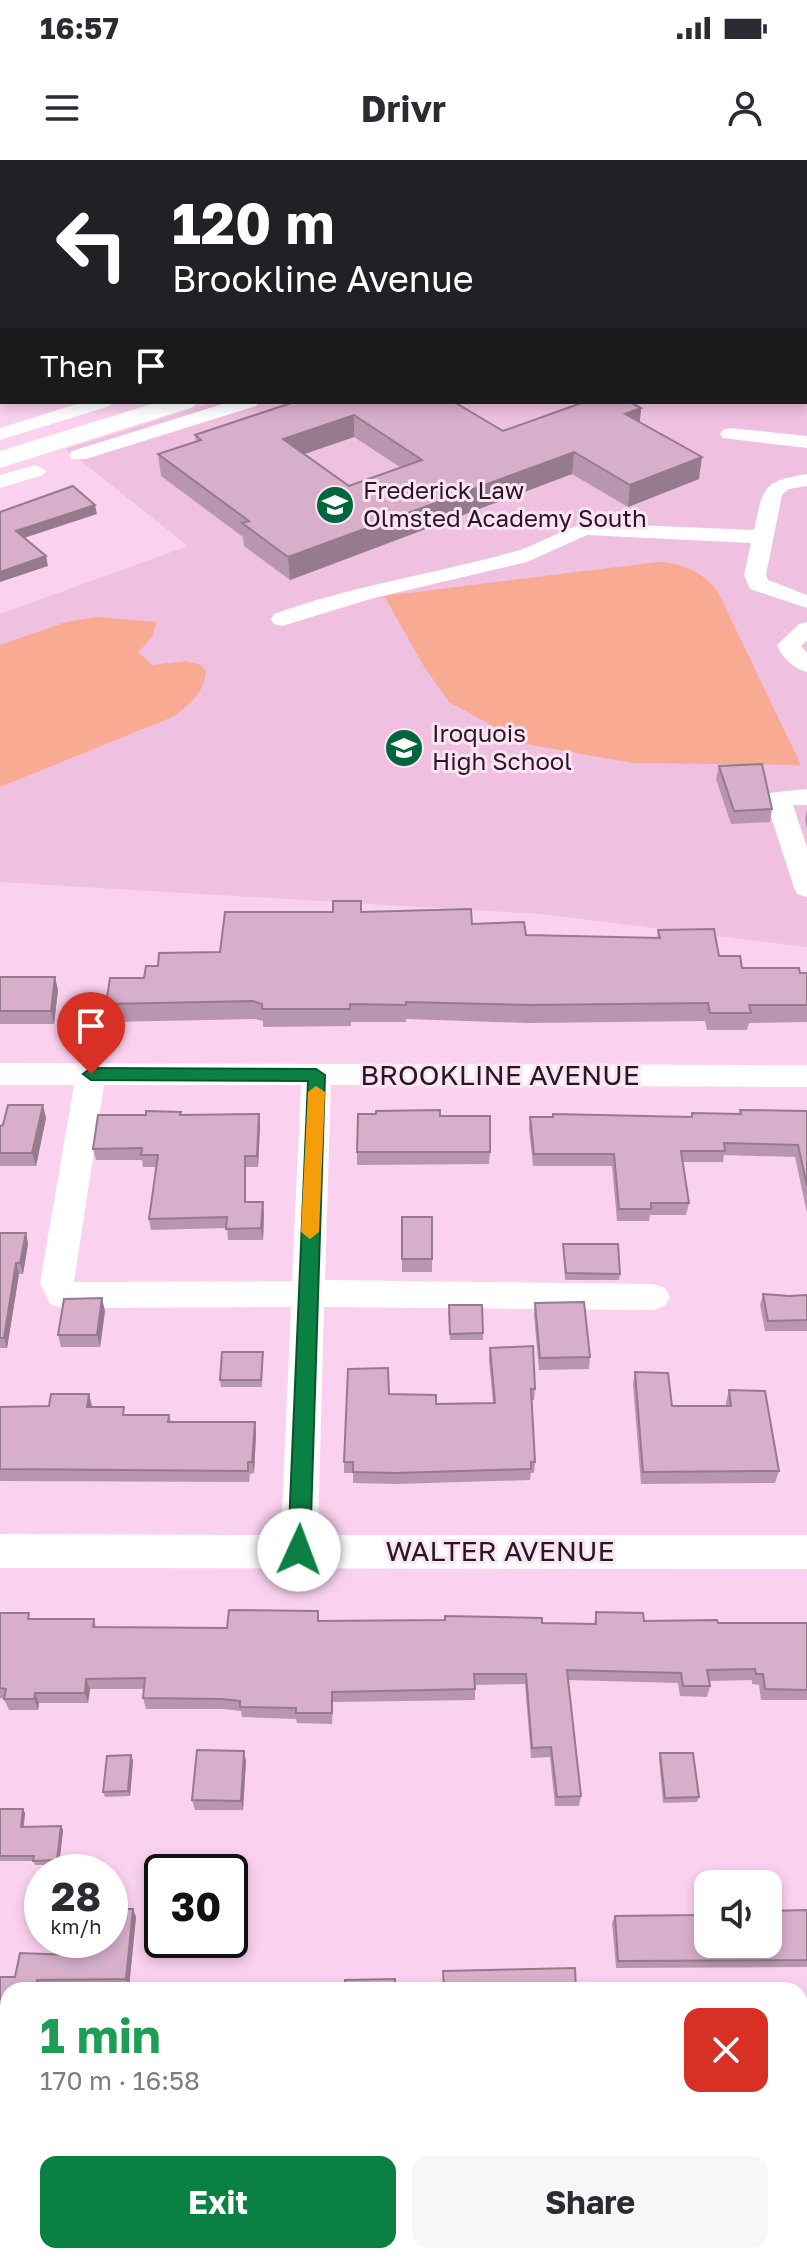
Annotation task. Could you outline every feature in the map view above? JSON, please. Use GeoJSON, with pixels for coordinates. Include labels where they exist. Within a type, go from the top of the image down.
{"type":"FeatureCollection","features":[{"type":"Feature","properties":{"kind":"main road"},"geometry":{"type":"LineString","coordinates":[[0,460],[178,404]]}},
{"type":"Feature","properties":{"kind":"street"},"geometry":{"type":"LineString","coordinates":[[0,434],[97,404]]}},
{"type":"Feature","properties":{"kind":"street"},"geometry":{"type":"LineString","coordinates":[[79,455],[243,404]]}},
{"type":"Feature","properties":{"kind":"street"},"geometry":{"type":"LineString","coordinates":[[730,434],[807,442]]}},
{"type":"Feature","properties":{"kind":"street"},"geometry":{"type":"LineString","coordinates":[[0,482],[36,471]]}},
{"type":"Feature","properties":{"kind":"street"},"geometry":{"type":"LineString","coordinates":[[806,600],[758,584],[755,575],[772,493],[783,484],[807,480]]}},
{"type":"Feature","properties":{"kind":"street"},"geometry":{"type":"LineString","coordinates":[[282,619],[324,603],[524,556],[569,533],[587,529],[763,537]]}},
{"type":"Feature","properties":{"kind":"street"},"geometry":{"type":"LineString","coordinates":[[807,629],[789,645],[791,651],[807,665]]}},
{"type":"Feature","properties":{"kind":"street"},"geometry":{"type":"LineString","coordinates":[[807,797],[778,798],[807,888]]}},
{"type":"Feature","properties":{"kind":"street","name":"BROOKLINE AVENUE"},"geometry":{"type":"LineString","coordinates":[[0,1074],[807,1076]]}},
{"type":"Feature","properties":{"kind":"street"},"geometry":{"type":"LineString","coordinates":[[91,1074],[57,1283],[62,1295],[480,1293],[653,1297]]}},
{"type":"Feature","properties":{"kind":"street"},"geometry":{"type":"LineString","coordinates":[[299,1550],[316,1075]]}},
{"type":"Feature","properties":{"kind":"street","name":"WALTER AVENUE"},"geometry":{"type":"LineString","coordinates":[[0,1551],[807,1552]]}},
{"type":"Feature","properties":{"kind":"shaded area","name":"Iroquois High School"},"geometry":{"type":"Polygon","coordinates":[[[208,404],[807,404],[807,947],[541,914],[0,882],[0,614],[188,546],[66,449],[208,404]]]}},
{"type":"Feature","properties":{"kind":"shaded area"},"geometry":{"type":"Polygon","coordinates":[[[658,562],[692,570],[718,592],[801,765],[633,763],[526,744],[449,702],[425,668],[384,596],[658,562]]]}},
{"type":"Feature","properties":{"kind":"shaded area"},"geometry":{"type":"Polygon","coordinates":[[[96,617],[156,622],[152,636],[138,652],[152,665],[186,661],[201,665],[206,671],[202,686],[189,704],[170,718],[0,787],[0,645],[66,622],[96,617]]]}},
{"type":"Feature","properties":{"kind":"building"},"geometry":{"type":"Polygon","coordinates":[[[288,404],[457,404],[503,431],[578,404],[634,404],[641,408],[625,414],[702,457],[630,485],[574,452],[288,557],[242,523],[249,521],[158,454],[201,440],[195,435],[288,404]],[[354,415],[283,439],[349,486],[422,460],[354,415]]]}},
{"type":"Feature","properties":{"kind":"building"},"geometry":{"type":"Polygon","coordinates":[[[73,486],[95,505],[16,531],[46,556],[0,572],[0,512],[73,486]]]}},
{"type":"Feature","properties":{"kind":"building"},"geometry":{"type":"Polygon","coordinates":[[[762,764],[772,809],[734,811],[719,766],[762,764]]]}},
{"type":"Feature","properties":{"kind":"building"},"geometry":{"type":"Polygon","coordinates":[[[333,901],[361,901],[361,912],[471,909],[472,924],[524,922],[526,935],[660,938],[658,930],[714,929],[719,956],[740,956],[742,968],[799,968],[800,973],[807,973],[807,1005],[749,1005],[751,1013],[710,1013],[708,1003],[529,1005],[406,1002],[406,1005],[350,1004],[350,1009],[262,1009],[262,1004],[253,1001],[106,1004],[110,978],[144,978],[146,966],[158,966],[159,953],[220,952],[225,912],[333,912],[333,901]]]}},
{"type":"Feature","properties":{"kind":"building"},"geometry":{"type":"Polygon","coordinates":[[[0,977],[55,977],[51,1011],[0,1011],[0,977]]]}},
{"type":"Feature","properties":{"kind":"building"},"geometry":{"type":"Polygon","coordinates":[[[8,1105],[43,1105],[32,1153],[0,1153],[0,1126],[3,1125],[8,1105]]]}},
{"type":"Feature","properties":{"kind":"building"},"geometry":{"type":"Polygon","coordinates":[[[440,1110],[440,1116],[490,1116],[490,1152],[357,1152],[358,1114],[440,1110]]]}},
{"type":"Feature","properties":{"kind":"building"},"geometry":{"type":"Polygon","coordinates":[[[740,1110],[807,1111],[807,1186],[798,1145],[724,1143],[725,1151],[681,1151],[689,1203],[651,1203],[651,1209],[619,1209],[614,1154],[534,1154],[530,1117],[553,1117],[553,1114],[692,1117],[692,1113],[741,1114],[740,1110]]]}},
{"type":"Feature","properties":{"kind":"building"},"geometry":{"type":"Polygon","coordinates":[[[146,1111],[181,1112],[180,1115],[259,1114],[257,1156],[245,1156],[245,1202],[263,1202],[261,1228],[226,1229],[227,1217],[149,1219],[158,1155],[141,1155],[142,1148],[93,1149],[98,1115],[146,1115],[146,1111]]]}},
{"type":"Feature","properties":{"kind":"building"},"geometry":{"type":"Polygon","coordinates":[[[402,1217],[432,1217],[432,1259],[402,1259],[402,1217]]]}},
{"type":"Feature","properties":{"kind":"building"},"geometry":{"type":"Polygon","coordinates":[[[0,1233],[26,1233],[20,1263],[16,1263],[4,1338],[0,1338],[0,1233]]]}},
{"type":"Feature","properties":{"kind":"building"},"geometry":{"type":"Polygon","coordinates":[[[563,1244],[618,1244],[620,1274],[566,1273],[563,1244]]]}},
{"type":"Feature","properties":{"kind":"building"},"geometry":{"type":"Polygon","coordinates":[[[763,1294],[807,1295],[807,1320],[768,1321],[763,1294]]]}},
{"type":"Feature","properties":{"kind":"building"},"geometry":{"type":"Polygon","coordinates":[[[102,1298],[97,1335],[58,1335],[64,1299],[102,1298]]]}},
{"type":"Feature","properties":{"kind":"building"},"geometry":{"type":"Polygon","coordinates":[[[584,1302],[590,1357],[540,1358],[535,1303],[584,1302]]]}},
{"type":"Feature","properties":{"kind":"building"},"geometry":{"type":"Polygon","coordinates":[[[449,1305],[482,1305],[483,1333],[450,1334],[449,1305]]]}},
{"type":"Feature","properties":{"kind":"building"},"geometry":{"type":"Polygon","coordinates":[[[533,1346],[535,1389],[531,1389],[535,1462],[531,1462],[531,1469],[353,1472],[353,1462],[344,1462],[348,1369],[388,1368],[389,1394],[436,1395],[436,1404],[495,1403],[490,1348],[533,1346]]]}},
{"type":"Feature","properties":{"kind":"building"},"geometry":{"type":"Polygon","coordinates":[[[222,1352],[263,1352],[261,1380],[220,1380],[222,1352]]]}},
{"type":"Feature","properties":{"kind":"building"},"geometry":{"type":"Polygon","coordinates":[[[635,1372],[668,1373],[672,1406],[731,1406],[729,1390],[765,1391],[779,1471],[643,1472],[635,1372]]]}},
{"type":"Feature","properties":{"kind":"building"},"geometry":{"type":"Polygon","coordinates":[[[51,1394],[89,1394],[87,1407],[124,1407],[123,1415],[169,1415],[168,1422],[255,1422],[252,1462],[248,1462],[248,1471],[0,1469],[0,1407],[49,1406],[51,1394]]]}},
{"type":"Feature","properties":{"kind":"building"},"geometry":{"type":"Polygon","coordinates":[[[229,1610],[318,1611],[318,1621],[445,1620],[445,1616],[542,1618],[542,1623],[596,1624],[596,1612],[643,1613],[644,1621],[807,1623],[807,1690],[765,1689],[763,1674],[756,1674],[755,1669],[707,1670],[710,1686],[683,1686],[681,1673],[567,1670],[581,1796],[557,1797],[551,1747],[532,1748],[526,1674],[474,1674],[475,1689],[332,1692],[332,1713],[296,1713],[296,1708],[240,1707],[240,1701],[221,1699],[143,1698],[145,1678],[86,1679],[85,1693],[35,1693],[34,1699],[4,1699],[6,1689],[0,1688],[0,1613],[29,1613],[28,1619],[94,1619],[93,1627],[227,1628],[229,1610]]]}},
{"type":"Feature","properties":{"kind":"building"},"geometry":{"type":"Polygon","coordinates":[[[197,1750],[244,1751],[241,1801],[192,1800],[197,1750]]]}},
{"type":"Feature","properties":{"kind":"building"},"geometry":{"type":"Polygon","coordinates":[[[660,1753],[693,1753],[699,1797],[665,1798],[660,1753]]]}},
{"type":"Feature","properties":{"kind":"building"},"geometry":{"type":"Polygon","coordinates":[[[131,1755],[128,1791],[103,1792],[107,1756],[131,1755]]]}},
{"type":"Feature","properties":{"kind":"building"},"geometry":{"type":"Polygon","coordinates":[[[0,1809],[23,1809],[21,1827],[61,1826],[58,1854],[0,1856],[0,1809]]]}},
{"type":"Feature","properties":{"kind":"building"},"geometry":{"type":"Polygon","coordinates":[[[128,1909],[133,1909],[126,1979],[0,1982],[0,1977],[15,1977],[20,1953],[24,1953],[24,1958],[128,1958],[128,1909]]]}},
{"type":"Feature","properties":{"kind":"building"},"geometry":{"type":"Polygon","coordinates":[[[807,1910],[807,1960],[618,1961],[615,1916],[694,1915],[694,1958],[782,1958],[782,1911],[807,1910]]]}},
{"type":"Feature","properties":{"kind":"building"},"geometry":{"type":"Polygon","coordinates":[[[575,1968],[576,1982],[444,1982],[443,1971],[575,1968]]]}},
{"type":"Feature","properties":{"kind":"building"},"geometry":{"type":"Polygon","coordinates":[[[395,1979],[395,1982],[345,1982],[395,1979]]]}},
{"type":"Feature","properties":{"kind":"slow traffic"},"geometry":{"type":"LineString","coordinates":[[310,1232],[316,1092]]}},
{"type":"Feature","properties":{"kind":"place","name":"Frederick Law Olmsted Academy South"},"geometry":{"type":"Point","coordinates":[335,505]}},
{"type":"Feature","properties":{"kind":"place","name":"Iroquois High School"},"geometry":{"type":"Point","coordinates":[404,748]}},
{"type":"Feature","properties":{"kind":"route"},"geometry":{"type":"LineString","coordinates":[[91,1074],[316,1075],[299,1550]]}}]}
